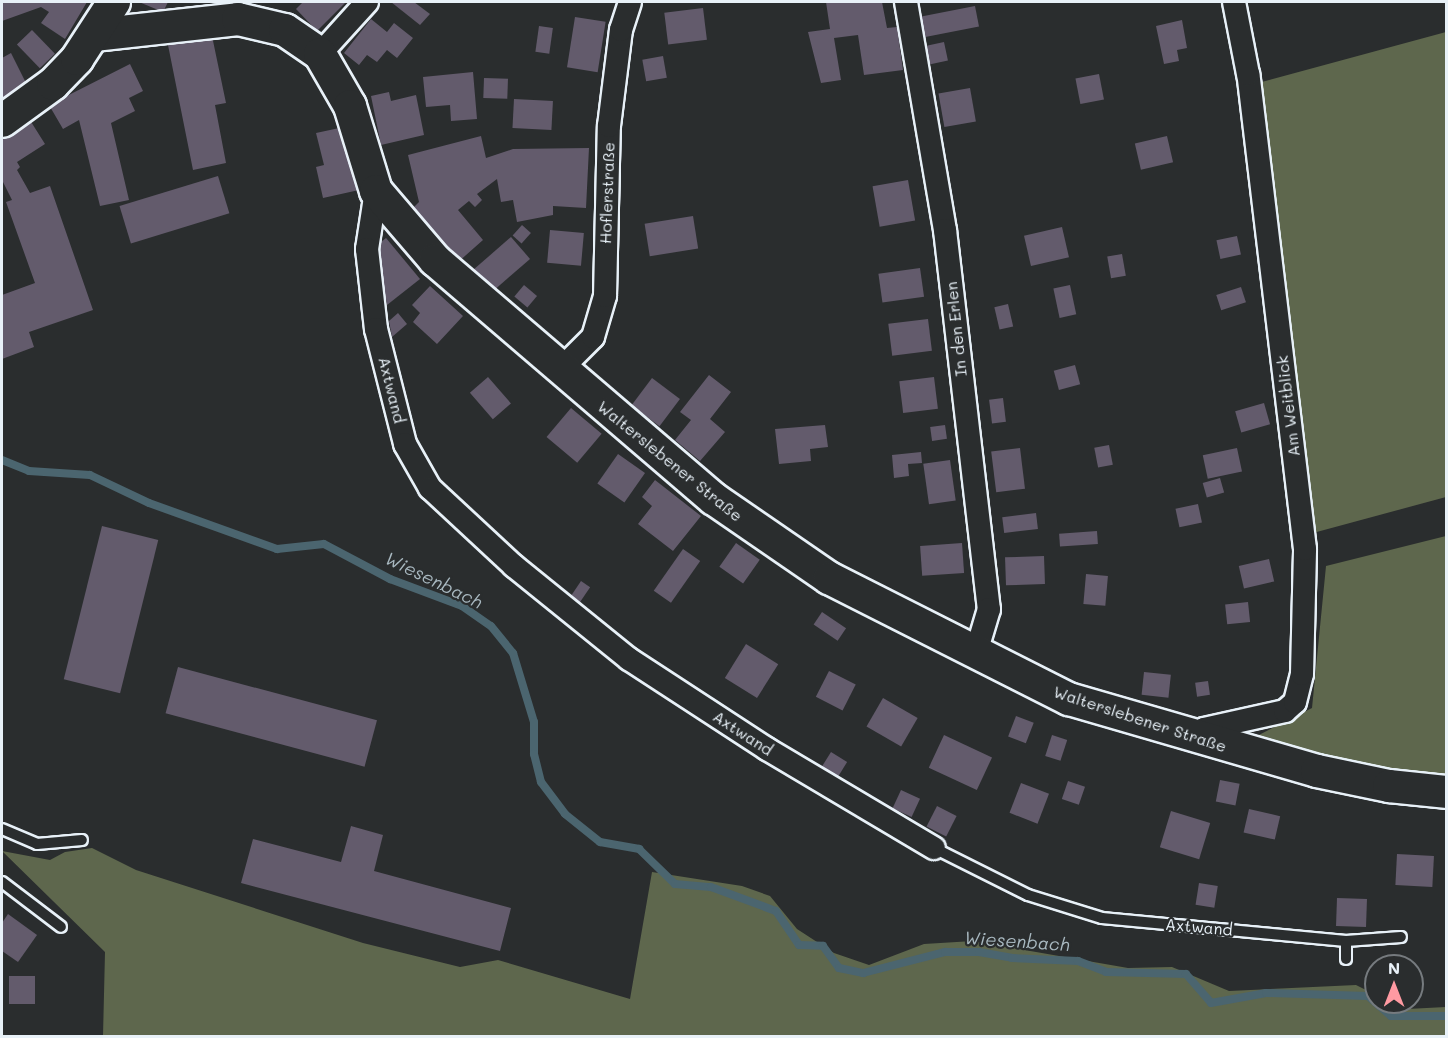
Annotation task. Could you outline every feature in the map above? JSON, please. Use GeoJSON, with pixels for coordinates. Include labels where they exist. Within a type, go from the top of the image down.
{"type":"FeatureCollection","features":[{"type":"Feature","properties":{"kind":"street"},"geometry":{"type":"LineString","coordinates":[[2,121],[53,84],[94,35],[114,2]]}},
{"type":"Feature","properties":{"kind":"street"},"geometry":{"type":"LineString","coordinates":[[320,54],[367,2]]}},
{"type":"Feature","properties":{"kind":"street","name":"Hoflerstraße"},"geometry":{"type":"LineString","coordinates":[[559,371],[593,337],[605,296],[609,126],[621,30],[630,2]]}},
{"type":"Feature","properties":{"kind":"street","name":"In den Erlen"},"geometry":{"type":"LineString","coordinates":[[906,2],[945,230],[989,609],[975,656]]}},
{"type":"Feature","properties":{"kind":"street","name":"Am Weitblick"},"geometry":{"type":"LineString","coordinates":[[1195,739],[1204,729],[1285,711],[1295,702],[1302,674],[1305,549],[1248,74],[1234,2]]}},
{"type":"Feature","properties":{"kind":"street","name":"Walterslebener Straße"},"geometry":{"type":"LineString","coordinates":[[94,35],[238,10],[285,30],[320,54],[350,106],[376,191],[435,260],[559,371],[714,500],[829,578],[975,656],[1069,699],[1195,739],[1389,786],[1446,792]]}},
{"type":"Feature","properties":{"kind":"street","name":"Axtwand"},"geometry":{"type":"LineString","coordinates":[[376,191],[367,249],[376,329],[405,444],[430,488],[514,566],[629,659],[767,749],[934,848]]}},
{"type":"Feature","properties":{"kind":"lane"},"geometry":{"type":"LineString","coordinates":[[2,829],[37,844],[82,840]]}},
{"type":"Feature","properties":{"kind":"lane","name":"Axtwand"},"geometry":{"type":"LineString","coordinates":[[934,848],[1028,895],[1102,918],[1346,941],[1401,937]]}},
{"type":"Feature","properties":{"kind":"lane"},"geometry":{"type":"LineString","coordinates":[[2,882],[61,927]]}},
{"type":"Feature","properties":{"kind":"lane"},"geometry":{"type":"LineString","coordinates":[[1346,941],[1346,959]]}},
{"type":"Feature","properties":{"kind":"green space"},"geometry":{"type":"Polygon","coordinates":[[[1446,32],[1446,497],[1313,533],[1258,83],[1446,32]]]}},
{"type":"Feature","properties":{"kind":"green space"},"geometry":{"type":"Polygon","coordinates":[[[1446,536],[1446,779],[1304,754],[1253,738],[1312,708],[1326,566],[1446,536]]]}},
{"type":"Feature","properties":{"kind":"green space"},"geometry":{"type":"Polygon","coordinates":[[[92,848],[136,870],[363,943],[460,967],[498,960],[630,999],[652,872],[742,886],[770,896],[797,929],[834,953],[869,965],[924,944],[973,941],[1128,968],[1172,967],[1229,991],[1356,985],[1364,989],[1364,1014],[1424,1014],[1424,1008],[1446,1007],[1446,1036],[103,1036],[105,952],[2,851],[50,860],[65,852],[92,848]]]}},
{"type":"Feature","properties":{"kind":"building"},"geometry":{"type":"Polygon","coordinates":[[[2,2],[87,2],[65,39],[41,23],[49,12],[41,7],[2,21],[2,2]]]}},
{"type":"Feature","properties":{"kind":"building"},"geometry":{"type":"Polygon","coordinates":[[[139,2],[168,2],[163,12],[139,2]]]}},
{"type":"Feature","properties":{"kind":"building"},"geometry":{"type":"Polygon","coordinates":[[[303,2],[346,2],[317,31],[296,9],[303,2]]]}},
{"type":"Feature","properties":{"kind":"building"},"geometry":{"type":"Polygon","coordinates":[[[391,2],[414,2],[430,14],[420,25],[391,2]]]}},
{"type":"Feature","properties":{"kind":"building"},"geometry":{"type":"Polygon","coordinates":[[[826,2],[882,2],[887,28],[897,27],[903,70],[864,75],[858,35],[834,38],[841,80],[821,83],[808,32],[830,29],[826,2]]]}},
{"type":"Feature","properties":{"kind":"building"},"geometry":{"type":"Polygon","coordinates":[[[975,6],[979,27],[924,37],[920,17],[975,6]]]}},
{"type":"Feature","properties":{"kind":"building"},"geometry":{"type":"Polygon","coordinates":[[[703,8],[707,40],[668,45],[664,13],[703,8]]]}},
{"type":"Feature","properties":{"kind":"building"},"geometry":{"type":"Polygon","coordinates":[[[575,17],[606,22],[598,72],[567,67],[575,17]]]}},
{"type":"Feature","properties":{"kind":"building"},"geometry":{"type":"Polygon","coordinates":[[[371,19],[387,32],[394,23],[413,38],[397,58],[387,50],[377,62],[367,55],[359,65],[344,53],[371,19]]]}},
{"type":"Feature","properties":{"kind":"building"},"geometry":{"type":"Polygon","coordinates":[[[1182,20],[1187,48],[1177,50],[1179,61],[1164,64],[1156,26],[1182,20]]]}},
{"type":"Feature","properties":{"kind":"building"},"geometry":{"type":"Polygon","coordinates":[[[539,26],[553,28],[549,54],[535,52],[539,26]]]}},
{"type":"Feature","properties":{"kind":"building"},"geometry":{"type":"Polygon","coordinates":[[[32,30],[55,54],[40,68],[17,45],[32,30]]]}},
{"type":"Feature","properties":{"kind":"building"},"geometry":{"type":"Polygon","coordinates":[[[212,36],[226,103],[215,105],[226,163],[193,170],[168,45],[212,36]]]}},
{"type":"Feature","properties":{"kind":"building"},"geometry":{"type":"Polygon","coordinates":[[[944,42],[948,61],[929,65],[925,46],[944,42]]]}},
{"type":"Feature","properties":{"kind":"building"},"geometry":{"type":"Polygon","coordinates":[[[11,53],[26,83],[2,99],[2,58],[11,53]]]}},
{"type":"Feature","properties":{"kind":"building"},"geometry":{"type":"Polygon","coordinates":[[[663,56],[667,78],[646,81],[642,60],[663,56]]]}},
{"type":"Feature","properties":{"kind":"building"},"geometry":{"type":"Polygon","coordinates":[[[130,64],[143,91],[129,98],[135,111],[111,123],[129,200],[100,206],[79,120],[63,129],[49,105],[130,64]]]}},
{"type":"Feature","properties":{"kind":"building"},"geometry":{"type":"Polygon","coordinates":[[[473,72],[477,119],[451,121],[450,105],[426,107],[423,77],[473,72]]]}},
{"type":"Feature","properties":{"kind":"building"},"geometry":{"type":"Polygon","coordinates":[[[1099,74],[1104,100],[1080,104],[1075,79],[1099,74]]]}},
{"type":"Feature","properties":{"kind":"building"},"geometry":{"type":"Polygon","coordinates":[[[484,78],[508,79],[507,99],[483,98],[484,78]]]}},
{"type":"Feature","properties":{"kind":"building"},"geometry":{"type":"Polygon","coordinates":[[[970,88],[976,121],[944,127],[938,94],[970,88]]]}},
{"type":"Feature","properties":{"kind":"building"},"geometry":{"type":"Polygon","coordinates":[[[389,92],[391,101],[416,95],[424,135],[381,145],[371,96],[389,92]]]}},
{"type":"Feature","properties":{"kind":"building"},"geometry":{"type":"Polygon","coordinates":[[[514,99],[553,101],[551,130],[512,128],[514,99]]]}},
{"type":"Feature","properties":{"kind":"building"},"geometry":{"type":"Polygon","coordinates":[[[28,117],[45,144],[17,162],[20,167],[17,170],[30,193],[50,186],[93,310],[29,332],[34,347],[2,359],[2,295],[35,283],[6,202],[12,200],[2,180],[2,134],[28,117]]]}},
{"type":"Feature","properties":{"kind":"building"},"geometry":{"type":"Polygon","coordinates":[[[344,127],[359,190],[323,198],[316,167],[324,165],[316,133],[344,127]]]}},
{"type":"Feature","properties":{"kind":"building"},"geometry":{"type":"Polygon","coordinates":[[[481,136],[486,158],[513,149],[589,148],[586,208],[553,206],[553,215],[517,222],[513,200],[501,202],[497,179],[477,194],[482,200],[475,207],[469,201],[458,210],[483,240],[457,263],[411,210],[419,202],[408,155],[481,136]]]}},
{"type":"Feature","properties":{"kind":"building"},"geometry":{"type":"Polygon","coordinates":[[[1167,136],[1173,162],[1141,170],[1135,143],[1167,136]]]}},
{"type":"Feature","properties":{"kind":"building"},"geometry":{"type":"Polygon","coordinates":[[[218,176],[229,213],[131,243],[120,206],[218,176]]]}},
{"type":"Feature","properties":{"kind":"building"},"geometry":{"type":"Polygon","coordinates":[[[908,180],[915,220],[880,227],[873,186],[908,180]]]}},
{"type":"Feature","properties":{"kind":"building"},"geometry":{"type":"Polygon","coordinates":[[[693,216],[698,249],[650,256],[645,224],[693,216]]]}},
{"type":"Feature","properties":{"kind":"building"},"geometry":{"type":"Polygon","coordinates":[[[522,225],[531,233],[522,243],[513,235],[522,225]]]}},
{"type":"Feature","properties":{"kind":"building"},"geometry":{"type":"Polygon","coordinates":[[[1062,227],[1069,257],[1031,266],[1024,236],[1062,227]]]}},
{"type":"Feature","properties":{"kind":"building"},"geometry":{"type":"Polygon","coordinates":[[[550,230],[584,233],[581,266],[547,263],[550,230]]]}},
{"type":"Feature","properties":{"kind":"building"},"geometry":{"type":"Polygon","coordinates":[[[1237,236],[1241,255],[1220,259],[1216,240],[1237,236]]]}},
{"type":"Feature","properties":{"kind":"building"},"geometry":{"type":"Polygon","coordinates":[[[511,237],[530,259],[490,294],[471,272],[511,237]]]}},
{"type":"Feature","properties":{"kind":"building"},"geometry":{"type":"Polygon","coordinates":[[[386,238],[420,279],[387,305],[376,246],[386,238]]]}},
{"type":"Feature","properties":{"kind":"building"},"geometry":{"type":"Polygon","coordinates":[[[1122,254],[1126,276],[1111,278],[1107,257],[1122,254]]]}},
{"type":"Feature","properties":{"kind":"building"},"geometry":{"type":"Polygon","coordinates":[[[920,268],[924,297],[882,303],[878,274],[920,268]]]}},
{"type":"Feature","properties":{"kind":"building"},"geometry":{"type":"Polygon","coordinates":[[[524,285],[537,296],[527,307],[514,296],[524,285]]]}},
{"type":"Feature","properties":{"kind":"building"},"geometry":{"type":"Polygon","coordinates":[[[1070,285],[1076,314],[1060,318],[1053,289],[1070,285]]]}},
{"type":"Feature","properties":{"kind":"building"},"geometry":{"type":"Polygon","coordinates":[[[430,286],[463,316],[437,344],[413,322],[420,313],[412,305],[430,286]]]}},
{"type":"Feature","properties":{"kind":"building"},"geometry":{"type":"Polygon","coordinates":[[[1241,287],[1246,302],[1221,310],[1216,295],[1241,287]]]}},
{"type":"Feature","properties":{"kind":"building"},"geometry":{"type":"Polygon","coordinates":[[[1008,304],[1013,326],[1000,330],[994,307],[1008,304]]]}},
{"type":"Feature","properties":{"kind":"building"},"geometry":{"type":"Polygon","coordinates":[[[398,313],[407,324],[392,337],[389,321],[398,313]]]}},
{"type":"Feature","properties":{"kind":"building"},"geometry":{"type":"Polygon","coordinates":[[[928,319],[932,351],[892,356],[888,324],[928,319]]]}},
{"type":"Feature","properties":{"kind":"building"},"geometry":{"type":"Polygon","coordinates":[[[1075,365],[1080,384],[1059,390],[1054,371],[1075,365]]]}},
{"type":"Feature","properties":{"kind":"building"},"geometry":{"type":"Polygon","coordinates":[[[709,375],[731,392],[710,419],[725,432],[700,461],[675,440],[691,420],[680,412],[709,375]]]}},
{"type":"Feature","properties":{"kind":"building"},"geometry":{"type":"Polygon","coordinates":[[[488,377],[511,403],[493,419],[470,393],[488,377]]]}},
{"type":"Feature","properties":{"kind":"building"},"geometry":{"type":"Polygon","coordinates":[[[934,377],[938,409],[903,413],[899,381],[934,377]]]}},
{"type":"Feature","properties":{"kind":"building"},"geometry":{"type":"Polygon","coordinates":[[[652,378],[680,399],[659,426],[632,405],[652,378]]]}},
{"type":"Feature","properties":{"kind":"building"},"geometry":{"type":"Polygon","coordinates":[[[1003,398],[1006,422],[992,424],[989,400],[1003,398]]]}},
{"type":"Feature","properties":{"kind":"building"},"geometry":{"type":"Polygon","coordinates":[[[1264,403],[1270,424],[1241,432],[1235,411],[1264,403]]]}},
{"type":"Feature","properties":{"kind":"building"},"geometry":{"type":"Polygon","coordinates":[[[571,408],[602,434],[577,463],[547,437],[571,408]]]}},
{"type":"Feature","properties":{"kind":"building"},"geometry":{"type":"Polygon","coordinates":[[[825,425],[828,447],[810,449],[811,461],[779,464],[775,429],[825,425]]]}},
{"type":"Feature","properties":{"kind":"building"},"geometry":{"type":"Polygon","coordinates":[[[945,425],[947,439],[932,441],[930,427],[945,425]]]}},
{"type":"Feature","properties":{"kind":"building"},"geometry":{"type":"Polygon","coordinates":[[[1109,445],[1113,465],[1098,467],[1094,448],[1109,445]]]}},
{"type":"Feature","properties":{"kind":"building"},"geometry":{"type":"Polygon","coordinates":[[[1020,448],[1025,489],[996,492],[991,452],[1020,448]]]}},
{"type":"Feature","properties":{"kind":"building"},"geometry":{"type":"Polygon","coordinates":[[[1237,448],[1242,471],[1208,479],[1203,455],[1237,448]]]}},
{"type":"Feature","properties":{"kind":"building"},"geometry":{"type":"Polygon","coordinates":[[[921,452],[922,463],[908,464],[909,476],[894,478],[892,455],[921,452]]]}},
{"type":"Feature","properties":{"kind":"building"},"geometry":{"type":"Polygon","coordinates":[[[618,454],[645,473],[624,502],[597,483],[618,454]]]}},
{"type":"Feature","properties":{"kind":"building"},"geometry":{"type":"Polygon","coordinates":[[[950,460],[956,501],[929,504],[923,464],[950,460]]]}},
{"type":"Feature","properties":{"kind":"building"},"geometry":{"type":"Polygon","coordinates":[[[1220,478],[1224,492],[1207,497],[1203,483],[1220,478]]]}},
{"type":"Feature","properties":{"kind":"building"},"geometry":{"type":"Polygon","coordinates":[[[655,480],[701,516],[673,551],[638,524],[652,506],[642,497],[655,480]]]}},
{"type":"Feature","properties":{"kind":"building"},"geometry":{"type":"Polygon","coordinates":[[[1198,504],[1202,523],[1179,527],[1176,509],[1198,504]]]}},
{"type":"Feature","properties":{"kind":"building"},"geometry":{"type":"Polygon","coordinates":[[[1036,513],[1038,529],[1004,533],[1002,517],[1036,513]]]}},
{"type":"Feature","properties":{"kind":"building"},"geometry":{"type":"Polygon","coordinates":[[[102,526],[158,540],[120,693],[64,679],[102,526]]]}},
{"type":"Feature","properties":{"kind":"building"},"geometry":{"type":"Polygon","coordinates":[[[1097,531],[1098,544],[1060,547],[1059,534],[1097,531]]]}},
{"type":"Feature","properties":{"kind":"building"},"geometry":{"type":"Polygon","coordinates":[[[736,543],[760,560],[743,583],[719,567],[736,543]]]}},
{"type":"Feature","properties":{"kind":"building"},"geometry":{"type":"Polygon","coordinates":[[[962,543],[964,573],[922,576],[920,546],[962,543]]]}},
{"type":"Feature","properties":{"kind":"building"},"geometry":{"type":"Polygon","coordinates":[[[683,549],[700,561],[671,603],[654,591],[683,549]]]}},
{"type":"Feature","properties":{"kind":"building"},"geometry":{"type":"Polygon","coordinates":[[[1044,556],[1045,584],[1006,585],[1005,557],[1044,556]]]}},
{"type":"Feature","properties":{"kind":"building"},"geometry":{"type":"Polygon","coordinates":[[[1269,559],[1274,581],[1244,588],[1239,566],[1269,559]]]}},
{"type":"Feature","properties":{"kind":"building"},"geometry":{"type":"Polygon","coordinates":[[[1086,574],[1108,576],[1105,606],[1083,604],[1086,574]]]}},
{"type":"Feature","properties":{"kind":"building"},"geometry":{"type":"Polygon","coordinates":[[[581,581],[590,587],[578,605],[569,598],[581,581]]]}},
{"type":"Feature","properties":{"kind":"building"},"geometry":{"type":"Polygon","coordinates":[[[1248,602],[1250,622],[1227,624],[1225,604],[1248,602]]]}},
{"type":"Feature","properties":{"kind":"building"},"geometry":{"type":"Polygon","coordinates":[[[822,612],[846,628],[838,641],[814,624],[822,612]]]}},
{"type":"Feature","properties":{"kind":"building"},"geometry":{"type":"Polygon","coordinates":[[[746,644],[778,664],[757,698],[725,678],[746,644]]]}},
{"type":"Feature","properties":{"kind":"building"},"geometry":{"type":"Polygon","coordinates":[[[178,667],[377,720],[365,767],[166,713],[178,667]]]}},
{"type":"Feature","properties":{"kind":"building"},"geometry":{"type":"Polygon","coordinates":[[[829,671],[856,685],[843,710],[816,697],[829,671]]]}},
{"type":"Feature","properties":{"kind":"building"},"geometry":{"type":"Polygon","coordinates":[[[1144,672],[1171,675],[1168,698],[1142,695],[1144,672]]]}},
{"type":"Feature","properties":{"kind":"building"},"geometry":{"type":"Polygon","coordinates":[[[1208,681],[1210,695],[1197,697],[1195,683],[1208,681]]]}},
{"type":"Feature","properties":{"kind":"building"},"geometry":{"type":"Polygon","coordinates":[[[883,698],[918,718],[901,747],[866,727],[883,698]]]}},
{"type":"Feature","properties":{"kind":"building"},"geometry":{"type":"Polygon","coordinates":[[[1016,716],[1034,723],[1026,743],[1008,737],[1016,716]]]}},
{"type":"Feature","properties":{"kind":"building"},"geometry":{"type":"Polygon","coordinates":[[[944,735],[992,757],[977,790],[929,768],[944,735]]]}},
{"type":"Feature","properties":{"kind":"building"},"geometry":{"type":"Polygon","coordinates":[[[1052,735],[1067,740],[1060,761],[1045,756],[1052,735]]]}},
{"type":"Feature","properties":{"kind":"building"},"geometry":{"type":"Polygon","coordinates":[[[831,752],[847,762],[836,780],[820,770],[831,752]]]}},
{"type":"Feature","properties":{"kind":"building"},"geometry":{"type":"Polygon","coordinates":[[[1220,780],[1240,784],[1235,805],[1216,802],[1220,780]]]}},
{"type":"Feature","properties":{"kind":"building"},"geometry":{"type":"Polygon","coordinates":[[[1068,781],[1085,787],[1079,805],[1062,799],[1068,781]]]}},
{"type":"Feature","properties":{"kind":"building"},"geometry":{"type":"Polygon","coordinates":[[[1021,783],[1049,794],[1038,824],[1010,813],[1021,783]]]}},
{"type":"Feature","properties":{"kind":"building"},"geometry":{"type":"Polygon","coordinates":[[[901,790],[920,799],[912,817],[893,808],[901,790]]]}},
{"type":"Feature","properties":{"kind":"building"},"geometry":{"type":"Polygon","coordinates":[[[937,806],[957,816],[946,836],[927,826],[937,806]]]}},
{"type":"Feature","properties":{"kind":"building"},"geometry":{"type":"Polygon","coordinates":[[[1249,809],[1280,816],[1275,840],[1244,832],[1249,809]]]}},
{"type":"Feature","properties":{"kind":"building"},"geometry":{"type":"Polygon","coordinates":[[[1171,811],[1210,823],[1199,859],[1160,847],[1171,811]]]}},
{"type":"Feature","properties":{"kind":"building"},"geometry":{"type":"Polygon","coordinates":[[[351,826],[383,835],[374,871],[511,908],[500,951],[241,883],[253,839],[341,862],[351,826]]]}},
{"type":"Feature","properties":{"kind":"building"},"geometry":{"type":"Polygon","coordinates":[[[1397,854],[1434,856],[1432,887],[1395,885],[1397,854]]]}},
{"type":"Feature","properties":{"kind":"building"},"geometry":{"type":"Polygon","coordinates":[[[1199,883],[1218,886],[1214,908],[1196,905],[1199,883]]]}},
{"type":"Feature","properties":{"kind":"building"},"geometry":{"type":"Polygon","coordinates":[[[1337,898],[1367,899],[1366,927],[1336,926],[1337,898]]]}},
{"type":"Feature","properties":{"kind":"building"},"geometry":{"type":"Polygon","coordinates":[[[8,914],[37,935],[18,962],[2,951],[2,923],[8,914]]]}},
{"type":"Feature","properties":{"kind":"building"},"geometry":{"type":"Polygon","coordinates":[[[9,976],[35,976],[35,1004],[9,1004],[9,976]]]}},
{"type":"Feature","properties":{"kind":"waterway","name":"Wiesenbach"},"geometry":{"type":"LineString","coordinates":[[2,460],[29,471],[90,475],[149,503],[277,549],[324,544],[390,579],[462,606],[491,626],[513,653],[534,722],[534,754],[541,782],[565,814],[600,842],[639,849],[675,884],[711,887],[776,911],[799,945],[823,946],[839,968],[863,973],[945,952],[979,952],[1012,958],[1078,961],[1106,972],[1186,974],[1211,1003],[1266,993],[1368,996],[1391,1016],[1446,1016]]}}]}
